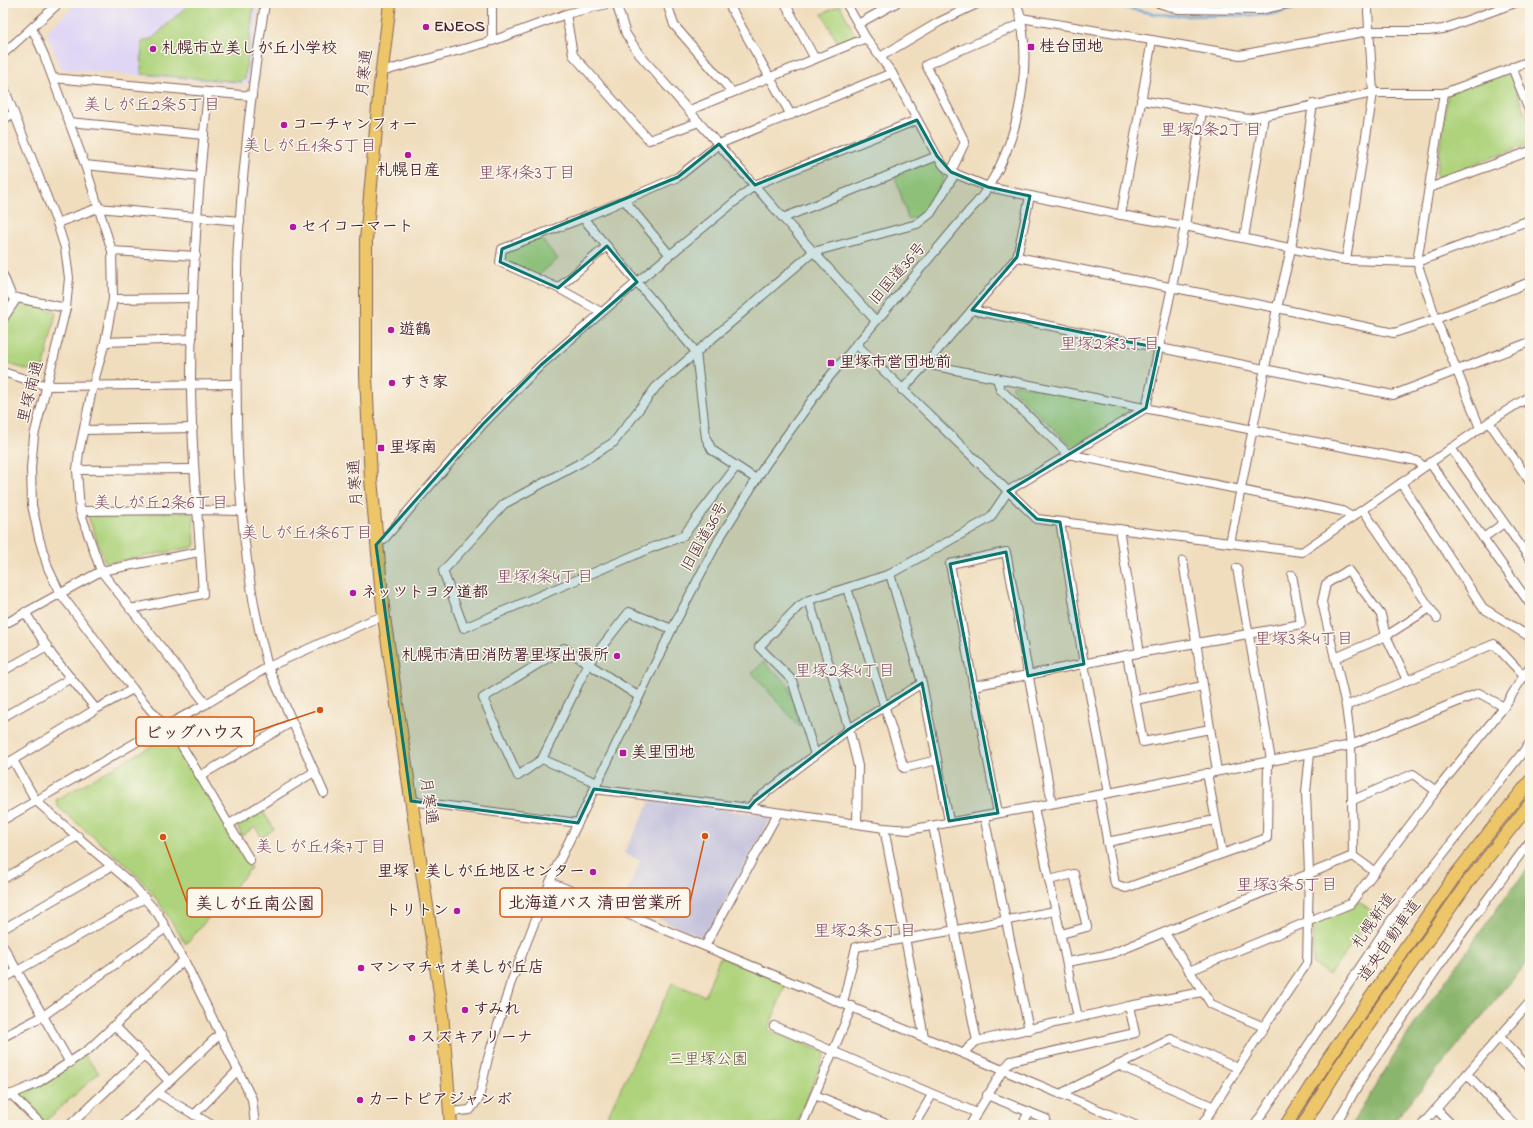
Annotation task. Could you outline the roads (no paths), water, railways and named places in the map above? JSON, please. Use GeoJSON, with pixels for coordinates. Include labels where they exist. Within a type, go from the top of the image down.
{"type":"FeatureCollection","features":[{"type":"Feature","properties":{"kind":"highway","name":"月寒通"},"geometry":{"type":"LineString","coordinates":[[390,3],[381,72],[366,240],[366,376],[376,545],[384,617],[441,1000],[451,1125]]}},
{"type":"Feature","properties":{"kind":"highway","name":"道央自動車道"},"geometry":{"type":"LineString","coordinates":[[1286,1125],[1328,1059],[1457,873],[1530,781]]}},
{"type":"Feature","properties":{"kind":"highway","name":"道央自動車道"},"geometry":{"type":"LineString","coordinates":[[1303,1125],[1339,1067],[1468,882],[1530,804]]}},
{"type":"Feature","properties":{"kind":"street"},"geometry":{"type":"LineString","coordinates":[[3,54],[59,3]]}},
{"type":"Feature","properties":{"kind":"street"},"geometry":{"type":"LineString","coordinates":[[265,3],[254,74],[238,244],[236,431],[249,582],[262,646],[268,667],[324,793]]}},
{"type":"Feature","properties":{"kind":"street"},"geometry":{"type":"LineString","coordinates":[[492,3],[492,40]]}},
{"type":"Feature","properties":{"kind":"street"},"geometry":{"type":"LineString","coordinates":[[381,72],[492,40],[566,14],[611,3]]}},
{"type":"Feature","properties":{"kind":"street"},"geometry":{"type":"LineString","coordinates":[[616,3],[626,34],[639,54],[690,110],[782,218],[876,321]]}},
{"type":"Feature","properties":{"kind":"street"},"geometry":{"type":"LineString","coordinates":[[667,3],[674,25],[732,92]]}},
{"type":"Feature","properties":{"kind":"street"},"geometry":{"type":"LineString","coordinates":[[728,3],[791,115]]}},
{"type":"Feature","properties":{"kind":"street"},"geometry":{"type":"LineString","coordinates":[[784,3],[815,59]]}},
{"type":"Feature","properties":{"kind":"street"},"geometry":{"type":"LineString","coordinates":[[846,3],[866,38],[892,72],[917,120],[944,166],[953,173],[988,187],[1346,260],[1418,262],[1530,220]]}},
{"type":"Feature","properties":{"kind":"street"},"geometry":{"type":"LineString","coordinates":[[858,24],[896,3]]}},
{"type":"Feature","properties":{"kind":"street"},"geometry":{"type":"LineString","coordinates":[[880,57],[939,22],[979,3]]}},
{"type":"Feature","properties":{"kind":"street","name":"旧国道36号"},"geometry":{"type":"LineString","coordinates":[[451,1112],[470,1110],[479,1098],[488,1058],[510,985],[550,882],[638,696],[719,539],[756,479],[800,416],[856,344],[957,226],[988,187],[1007,150],[1019,109],[1023,80],[1021,21],[1017,3]]}},
{"type":"Feature","properties":{"kind":"street"},"geometry":{"type":"LineString","coordinates":[[1158,3],[1178,9],[1260,10],[1291,3]]}},
{"type":"Feature","properties":{"kind":"street"},"geometry":{"type":"LineString","coordinates":[[736,466],[684,536],[651,548],[464,628],[443,572],[504,504],[571,468],[614,442],[656,387],[813,252],[917,224],[931,213],[953,173],[965,142],[926,65],[1021,21],[1152,40],[1240,55],[1369,31],[1428,31],[1443,29],[1515,3]]}},
{"type":"Feature","properties":{"kind":"street"},"geometry":{"type":"LineString","coordinates":[[1346,260],[1373,93],[1368,11]]}},
{"type":"Feature","properties":{"kind":"street"},"geometry":{"type":"LineString","coordinates":[[566,14],[573,55],[649,140],[699,122]]}},
{"type":"Feature","properties":{"kind":"street"},"geometry":{"type":"LineString","coordinates":[[32,28],[53,78],[85,165],[112,251],[113,299],[105,342],[84,430],[77,470],[80,511],[83,524],[101,571],[206,704]]}},
{"type":"Feature","properties":{"kind":"street"},"geometry":{"type":"LineString","coordinates":[[690,110],[866,38]]}},
{"type":"Feature","properties":{"kind":"street"},"geometry":{"type":"LineString","coordinates":[[1121,215],[1152,40]]}},
{"type":"Feature","properties":{"kind":"street"},"geometry":{"type":"LineString","coordinates":[[1141,100],[1248,119],[1313,104],[1373,93],[1444,93],[1530,61]]}},
{"type":"Feature","properties":{"kind":"street"},"geometry":{"type":"LineString","coordinates":[[1512,68],[1530,113]]}},
{"type":"Feature","properties":{"kind":"street"},"geometry":{"type":"LineString","coordinates":[[601,312],[558,288],[500,262],[502,249],[583,218],[678,178],[719,144],[892,72]]}},
{"type":"Feature","properties":{"kind":"street"},"geometry":{"type":"LineString","coordinates":[[53,78],[252,96]]}},
{"type":"Feature","properties":{"kind":"street","name":"里塚南通"},"geometry":{"type":"LineString","coordinates":[[3,85],[66,248],[69,278],[66,308],[34,436],[31,468],[32,505],[39,538],[48,568],[60,593],[133,689],[165,727],[176,736],[250,860]]}},
{"type":"Feature","properties":{"kind":"street"},"geometry":{"type":"LineString","coordinates":[[130,609],[203,594],[194,469],[191,384],[192,298],[196,256],[200,176],[208,92]]}},
{"type":"Feature","properties":{"kind":"street"},"geometry":{"type":"LineString","coordinates":[[1444,93],[1418,262],[1436,319],[1480,428]]}},
{"type":"Feature","properties":{"kind":"street"},"geometry":{"type":"LineString","coordinates":[[1230,543],[1264,370],[1291,250],[1313,104]]}},
{"type":"Feature","properties":{"kind":"street"},"geometry":{"type":"LineString","coordinates":[[815,755],[792,680],[759,647],[799,606],[809,600],[890,574],[990,518],[1008,491],[1146,408],[1184,226],[1202,111]]}},
{"type":"Feature","properties":{"kind":"street"},"geometry":{"type":"LineString","coordinates":[[3,120],[14,113]]}},
{"type":"Feature","properties":{"kind":"street"},"geometry":{"type":"LineString","coordinates":[[1244,238],[1264,116]]}},
{"type":"Feature","properties":{"kind":"street"},"geometry":{"type":"LineString","coordinates":[[376,545],[385,538],[483,424],[541,365],[669,254],[755,186],[917,120]]}},
{"type":"Feature","properties":{"kind":"street"},"geometry":{"type":"LineString","coordinates":[[69,122],[204,134]]}},
{"type":"Feature","properties":{"kind":"street"},"geometry":{"type":"LineString","coordinates":[[1429,188],[1530,151]]}},
{"type":"Feature","properties":{"kind":"street"},"geometry":{"type":"LineString","coordinates":[[782,218],[937,156]]}},
{"type":"Feature","properties":{"kind":"street"},"geometry":{"type":"LineString","coordinates":[[85,165],[200,176]]}},
{"type":"Feature","properties":{"kind":"street"},"geometry":{"type":"LineString","coordinates":[[902,390],[1017,257],[1030,196]]}},
{"type":"Feature","properties":{"kind":"street"},"geometry":{"type":"LineString","coordinates":[[625,201],[669,254]]}},
{"type":"Feature","properties":{"kind":"street"},"geometry":{"type":"LineString","coordinates":[[57,223],[98,208],[240,221]]}},
{"type":"Feature","properties":{"kind":"street"},"geometry":{"type":"LineString","coordinates":[[583,218],[696,352],[706,438],[712,450],[756,479]]}},
{"type":"Feature","properties":{"kind":"street"},"geometry":{"type":"LineString","coordinates":[[558,288],[607,246]]}},
{"type":"Feature","properties":{"kind":"street"},"geometry":{"type":"LineString","coordinates":[[112,251],[196,256]]}},
{"type":"Feature","properties":{"kind":"street"},"geometry":{"type":"LineString","coordinates":[[1017,257],[1277,308],[1394,334],[1530,282]]}},
{"type":"Feature","properties":{"kind":"street"},"geometry":{"type":"LineString","coordinates":[[3,275],[12,297],[66,308]]}},
{"type":"Feature","properties":{"kind":"street"},"geometry":{"type":"LineString","coordinates":[[3,319],[17,298]]}},
{"type":"Feature","properties":{"kind":"street"},"geometry":{"type":"LineString","coordinates":[[113,299],[192,298]]}},
{"type":"Feature","properties":{"kind":"street"},"geometry":{"type":"LineString","coordinates":[[972,310],[1393,395],[1530,342]]}},
{"type":"Feature","properties":{"kind":"street"},"geometry":{"type":"LineString","coordinates":[[105,342],[192,339]]}},
{"type":"Feature","properties":{"kind":"street"},"geometry":{"type":"LineString","coordinates":[[856,344],[1037,519],[1302,552],[1480,428],[1527,398],[1530,408]]}},
{"type":"Feature","properties":{"kind":"street"},"geometry":{"type":"LineString","coordinates":[[926,364],[1253,430],[1417,461],[1427,465],[1483,538],[1530,604]]}},
{"type":"Feature","properties":{"kind":"street"},"geometry":{"type":"LineString","coordinates":[[3,372],[47,386],[236,384]]}},
{"type":"Feature","properties":{"kind":"street"},"geometry":{"type":"LineString","coordinates":[[997,378],[1000,389],[1068,454],[1342,511],[1352,517]]}},
{"type":"Feature","properties":{"kind":"street"},"geometry":{"type":"LineString","coordinates":[[1489,422],[1530,482]]}},
{"type":"Feature","properties":{"kind":"street"},"geometry":{"type":"LineString","coordinates":[[84,430],[193,428]]}},
{"type":"Feature","properties":{"kind":"street"},"geometry":{"type":"LineString","coordinates":[[1451,448],[1530,559]]}},
{"type":"Feature","properties":{"kind":"street"},"geometry":{"type":"LineString","coordinates":[[77,470],[194,469]]}},
{"type":"Feature","properties":{"kind":"street"},"geometry":{"type":"LineString","coordinates":[[1401,483],[1484,608],[1530,637]]}},
{"type":"Feature","properties":{"kind":"street"},"geometry":{"type":"LineString","coordinates":[[1363,510],[1438,618]]}},
{"type":"Feature","properties":{"kind":"street"},"geometry":{"type":"LineString","coordinates":[[80,511],[242,511]]}},
{"type":"Feature","properties":{"kind":"street"},"geometry":{"type":"LineString","coordinates":[[1060,522],[1084,664],[1110,793]]}},
{"type":"Feature","properties":{"kind":"street"},"geometry":{"type":"LineString","coordinates":[[1483,538],[1504,523]]}},
{"type":"Feature","properties":{"kind":"street"},"geometry":{"type":"LineString","coordinates":[[1119,529],[1140,653]]}},
{"type":"Feature","properties":{"kind":"street"},"geometry":{"type":"LineString","coordinates":[[3,624],[101,571],[199,552]]}},
{"type":"Feature","properties":{"kind":"street"},"geometry":{"type":"LineString","coordinates":[[998,813],[950,564],[1006,552],[1052,803]]}},
{"type":"Feature","properties":{"kind":"street"},"geometry":{"type":"LineString","coordinates":[[1182,561],[1217,771]]}},
{"type":"Feature","properties":{"kind":"street"},"geometry":{"type":"LineString","coordinates":[[1099,795],[1115,884],[1126,888],[1267,838],[1270,761],[1237,568]]}},
{"type":"Feature","properties":{"kind":"street"},"geometry":{"type":"LineString","coordinates":[[1353,856],[1351,745],[1346,706],[1322,602],[1326,584],[1348,570],[1380,615],[1386,636],[1407,680]]}},
{"type":"Feature","properties":{"kind":"street"},"geometry":{"type":"LineString","coordinates":[[890,574],[922,683],[949,821]]}},
{"type":"Feature","properties":{"kind":"street"},"geometry":{"type":"LineString","coordinates":[[973,686],[1127,655],[1301,624],[1292,576]]}},
{"type":"Feature","properties":{"kind":"street"},"geometry":{"type":"LineString","coordinates":[[847,588],[904,768],[937,760]]}},
{"type":"Feature","properties":{"kind":"street"},"geometry":{"type":"LineString","coordinates":[[809,600],[849,729],[858,766],[857,824]]}},
{"type":"Feature","properties":{"kind":"street"},"geometry":{"type":"LineString","coordinates":[[1335,658],[1386,636],[1430,608]]}},
{"type":"Feature","properties":{"kind":"street"},"geometry":{"type":"LineString","coordinates":[[25,612],[47,646],[96,709]]}},
{"type":"Feature","properties":{"kind":"street"},"geometry":{"type":"LineString","coordinates":[[638,696],[588,664],[564,648],[483,698],[518,776],[542,759],[588,664],[629,612],[672,628]]}},
{"type":"Feature","properties":{"kind":"street"},"geometry":{"type":"LineString","coordinates":[[3,820],[268,667],[372,620],[384,617]]}},
{"type":"Feature","properties":{"kind":"street"},"geometry":{"type":"LineString","coordinates":[[1346,706],[1494,644],[1527,678]]}},
{"type":"Feature","properties":{"kind":"street"},"geometry":{"type":"LineString","coordinates":[[3,671],[47,646]]}},
{"type":"Feature","properties":{"kind":"street"},"geometry":{"type":"LineString","coordinates":[[1127,655],[1143,742],[1210,729]]}},
{"type":"Feature","properties":{"kind":"street"},"geometry":{"type":"LineString","coordinates":[[1189,971],[1350,904],[1436,792],[1527,678],[1530,666]]}},
{"type":"Feature","properties":{"kind":"street"},"geometry":{"type":"LineString","coordinates":[[3,717],[71,678]]}},
{"type":"Feature","properties":{"kind":"street"},"geometry":{"type":"LineString","coordinates":[[749,808],[755,801],[849,729],[922,683]]}},
{"type":"Feature","properties":{"kind":"street"},"geometry":{"type":"LineString","coordinates":[[1136,700],[1203,686]]}},
{"type":"Feature","properties":{"kind":"street"},"geometry":{"type":"LineString","coordinates":[[3,766],[96,709],[133,689]]}},
{"type":"Feature","properties":{"kind":"street"},"geometry":{"type":"LineString","coordinates":[[542,759],[595,786],[884,828],[909,830],[933,826],[949,821],[1110,793],[1351,745],[1479,693],[1504,707]]}},
{"type":"Feature","properties":{"kind":"street"},"geometry":{"type":"LineString","coordinates":[[200,776],[292,722]]}},
{"type":"Feature","properties":{"kind":"street","name":"札幌新道"},"geometry":{"type":"LineString","coordinates":[[1255,1125],[1392,919],[1530,743]]}},
{"type":"Feature","properties":{"kind":"street"},"geometry":{"type":"LineString","coordinates":[[1202,1125],[1307,962],[1309,873],[1306,792],[1310,754]]}},
{"type":"Feature","properties":{"kind":"street"},"geometry":{"type":"LineString","coordinates":[[13,760],[36,801],[131,883],[158,914],[184,960],[252,1099],[255,1125]]}},
{"type":"Feature","properties":{"kind":"street"},"geometry":{"type":"LineString","coordinates":[[228,825],[314,772]]}},
{"type":"Feature","properties":{"kind":"street"},"geometry":{"type":"LineString","coordinates":[[1207,773],[1222,853]]}},
{"type":"Feature","properties":{"kind":"street"},"geometry":{"type":"LineString","coordinates":[[1353,800],[1413,774],[1436,792]]}},
{"type":"Feature","properties":{"kind":"street"},"geometry":{"type":"LineString","coordinates":[[411,801],[578,823]]}},
{"type":"Feature","properties":{"kind":"street"},"geometry":{"type":"LineString","coordinates":[[1034,807],[1078,1018]]}},
{"type":"Feature","properties":{"kind":"street"},"geometry":{"type":"LineString","coordinates":[[705,946],[778,813]]}},
{"type":"Feature","properties":{"kind":"street"},"geometry":{"type":"LineString","coordinates":[[984,816],[1029,1030]]}},
{"type":"Feature","properties":{"kind":"street"},"geometry":{"type":"LineString","coordinates":[[1107,842],[1215,820]]}},
{"type":"Feature","properties":{"kind":"street"},"geometry":{"type":"LineString","coordinates":[[933,826],[956,930],[977,1041]]}},
{"type":"Feature","properties":{"kind":"street"},"geometry":{"type":"LineString","coordinates":[[884,828],[924,1037]]}},
{"type":"Feature","properties":{"kind":"street"},"geometry":{"type":"LineString","coordinates":[[3,879],[78,836]]}},
{"type":"Feature","properties":{"kind":"street"},"geometry":{"type":"LineString","coordinates":[[1335,1125],[1364,1075],[1450,950],[1530,841]]}},
{"type":"Feature","properties":{"kind":"street"},"geometry":{"type":"LineString","coordinates":[[1353,856],[1375,872]]}},
{"type":"Feature","properties":{"kind":"street"},"geometry":{"type":"LineString","coordinates":[[1067,962],[1111,954],[1353,856]]}},
{"type":"Feature","properties":{"kind":"street"},"geometry":{"type":"LineString","coordinates":[[3,929],[112,866]]}},
{"type":"Feature","properties":{"kind":"street"},"geometry":{"type":"LineString","coordinates":[[1049,880],[1074,874],[1087,927],[1061,934]]}},
{"type":"Feature","properties":{"kind":"street"},"geometry":{"type":"LineString","coordinates":[[550,882],[852,1006],[1135,1125]]}},
{"type":"Feature","properties":{"kind":"street"},"geometry":{"type":"LineString","coordinates":[[3,979],[145,898]]}},
{"type":"Feature","properties":{"kind":"street"},"geometry":{"type":"LineString","coordinates":[[843,1003],[856,947],[1056,911]]}},
{"type":"Feature","properties":{"kind":"street"},"geometry":{"type":"LineString","coordinates":[[3,1036],[43,1016],[166,928]]}},
{"type":"Feature","properties":{"kind":"street"},"geometry":{"type":"LineString","coordinates":[[1165,933],[1210,1004],[1264,1027]]}},
{"type":"Feature","properties":{"kind":"street"},"geometry":{"type":"LineString","coordinates":[[3,946],[70,1063]]}},
{"type":"Feature","properties":{"kind":"street"},"geometry":{"type":"LineString","coordinates":[[3,1098],[36,1084],[88,1050],[184,960]]}},
{"type":"Feature","properties":{"kind":"street"},"geometry":{"type":"LineString","coordinates":[[964,1053],[977,1041],[1129,1006],[1202,992]]}},
{"type":"Feature","properties":{"kind":"street"},"geometry":{"type":"LineString","coordinates":[[1422,1125],[1530,1003]]}},
{"type":"Feature","properties":{"kind":"street"},"geometry":{"type":"LineString","coordinates":[[802,1125],[852,1006]]}},
{"type":"Feature","properties":{"kind":"street"},"geometry":{"type":"LineString","coordinates":[[970,1125],[1003,1070],[1011,1061],[1135,1033],[1129,1006]]}},
{"type":"Feature","properties":{"kind":"street"},"geometry":{"type":"LineString","coordinates":[[114,1025],[169,1081]]}},
{"type":"Feature","properties":{"kind":"street"},"geometry":{"type":"LineString","coordinates":[[774,1026],[977,1113]]}},
{"type":"Feature","properties":{"kind":"street"},"geometry":{"type":"LineString","coordinates":[[125,1124],[221,1033]]}},
{"type":"Feature","properties":{"kind":"street"},"geometry":{"type":"LineString","coordinates":[[1500,1037],[1530,1069]]}},
{"type":"Feature","properties":{"kind":"street"},"geometry":{"type":"LineString","coordinates":[[1060,1094],[1171,1038],[1238,1068]]}},
{"type":"Feature","properties":{"kind":"street"},"geometry":{"type":"LineString","coordinates":[[70,1125],[144,1055]]}},
{"type":"Feature","properties":{"kind":"street"},"geometry":{"type":"LineString","coordinates":[[1118,1065],[1214,1107]]}},
{"type":"Feature","properties":{"kind":"street"},"geometry":{"type":"LineString","coordinates":[[194,1115],[238,1070]]}},
{"type":"Feature","properties":{"kind":"street"},"geometry":{"type":"LineString","coordinates":[[1467,1074],[1515,1125]]}},
{"type":"Feature","properties":{"kind":"street"},"geometry":{"type":"LineString","coordinates":[[157,1093],[212,1125]]}},
{"type":"Feature","properties":{"kind":"street"},"geometry":{"type":"LineString","coordinates":[[11,1094],[42,1125]]}},
{"type":"Feature","properties":{"kind":"street"},"geometry":{"type":"LineString","coordinates":[[815,1095],[889,1125]]}},
{"type":"Feature","properties":{"kind":"street"},"geometry":{"type":"LineString","coordinates":[[914,1125],[932,1095]]}},
{"type":"Feature","properties":{"kind":"street"},"geometry":{"type":"LineString","coordinates":[[987,1096],[1046,1119]]}},
{"type":"Feature","properties":{"kind":"street"},"geometry":{"type":"LineString","coordinates":[[1436,1109],[1452,1125]]}},
{"type":"Feature","properties":{"kind":"street"},"geometry":{"type":"LineString","coordinates":[[1022,1125],[1029,1112]]}},
{"type":"Feature","properties":{"kind":"waterway"},"geometry":{"type":"LineString","coordinates":[[1102,3],[1155,14],[1186,16],[1268,15],[1318,3]]}},
{"type":"Feature","properties":{"kind":"waterway"},"geometry":{"type":"LineString","coordinates":[[1391,3],[1399,5],[1420,3]]}},
{"type":"Feature","properties":{"kind":"place","name":"ENEOS"},"geometry":{"type":"Point","coordinates":[426,27]}},
{"type":"Feature","properties":{"kind":"place","name":"桂台団地"},"geometry":{"type":"Point","coordinates":[1031,47]}},
{"type":"Feature","properties":{"kind":"place","name":"札幌市立美しが丘小学校"},"geometry":{"type":"Point","coordinates":[153,49]}},
{"type":"Feature","properties":{"kind":"place","name":"コーチャンフォー"},"geometry":{"type":"Point","coordinates":[284,125]}},
{"type":"Feature","properties":{"kind":"place","name":"札幌日産"},"geometry":{"type":"Point","coordinates":[408,155]}},
{"type":"Feature","properties":{"kind":"place","name":"セイコーマート"},"geometry":{"type":"Point","coordinates":[293,227]}},
{"type":"Feature","properties":{"kind":"place","name":"遊鶴"},"geometry":{"type":"Point","coordinates":[391,330]}},
{"type":"Feature","properties":{"kind":"place","name":"里塚市営団地前"},"geometry":{"type":"Point","coordinates":[831,363]}},
{"type":"Feature","properties":{"kind":"place","name":"すき家"},"geometry":{"type":"Point","coordinates":[392,383]}},
{"type":"Feature","properties":{"kind":"place","name":"里塚南"},"geometry":{"type":"Point","coordinates":[381,448]}},
{"type":"Feature","properties":{"kind":"place","name":"ネッツトヨタ道都"},"geometry":{"type":"Point","coordinates":[353,593]}},
{"type":"Feature","properties":{"kind":"place","name":"札幌市清田消防署里塚出張所"},"geometry":{"type":"Point","coordinates":[617,656]}},
{"type":"Feature","properties":{"kind":"place","name":"ビッグハウス"},"geometry":{"type":"Point","coordinates":[320,710]}},
{"type":"Feature","properties":{"kind":"place","name":"美里団地"},"geometry":{"type":"Point","coordinates":[623,753]}},
{"type":"Feature","properties":{"kind":"place","name":"北海道バス 清田営業所"},"geometry":{"type":"Point","coordinates":[705,836]}},
{"type":"Feature","properties":{"kind":"place","name":"美しが丘南公園"},"geometry":{"type":"Point","coordinates":[163,837]}},
{"type":"Feature","properties":{"kind":"place","name":"里塚・美しが丘地区センター"},"geometry":{"type":"Point","coordinates":[593,872]}},
{"type":"Feature","properties":{"kind":"place","name":"トリトン"},"geometry":{"type":"Point","coordinates":[457,911]}},
{"type":"Feature","properties":{"kind":"place","name":"マンマチャオ美しが丘店"},"geometry":{"type":"Point","coordinates":[361,968]}},
{"type":"Feature","properties":{"kind":"place","name":"すみれ"},"geometry":{"type":"Point","coordinates":[465,1010]}},
{"type":"Feature","properties":{"kind":"place","name":"スズキアリーナ"},"geometry":{"type":"Point","coordinates":[412,1038]}},
{"type":"Feature","properties":{"kind":"place","name":"カートピアジャンボ"},"geometry":{"type":"Point","coordinates":[360,1100]}},
{"type":"Feature","properties":{"kind":"district","name":"美しが丘2条5丁目"},"geometry":{"type":"Point","coordinates":[152,105]}},
{"type":"Feature","properties":{"kind":"district","name":"里塚2条2丁目"},"geometry":{"type":"Point","coordinates":[1211,130]}},
{"type":"Feature","properties":{"kind":"district","name":"美しが丘1条5丁目"},"geometry":{"type":"Point","coordinates":[310,146]}},
{"type":"Feature","properties":{"kind":"district","name":"里塚1条3丁目"},"geometry":{"type":"Point","coordinates":[527,173]}},
{"type":"Feature","properties":{"kind":"district","name":"里塚2条3丁目"},"geometry":{"type":"Point","coordinates":[1110,344]}},
{"type":"Feature","properties":{"kind":"district","name":"美しが丘2条6丁目"},"geometry":{"type":"Point","coordinates":[161,503]}},
{"type":"Feature","properties":{"kind":"district","name":"美しが丘1条6丁目"},"geometry":{"type":"Point","coordinates":[307,533]}},
{"type":"Feature","properties":{"kind":"district","name":"里塚1条4丁目"},"geometry":{"type":"Point","coordinates":[545,577]}},
{"type":"Feature","properties":{"kind":"district","name":"里塚3条4丁目"},"geometry":{"type":"Point","coordinates":[1304,639]}},
{"type":"Feature","properties":{"kind":"district","name":"里塚2条4丁目"},"geometry":{"type":"Point","coordinates":[845,671]}},
{"type":"Feature","properties":{"kind":"district","name":"美しが丘1条7丁目"},"geometry":{"type":"Point","coordinates":[321,847]}},
{"type":"Feature","properties":{"kind":"district","name":"里塚3条5丁目"},"geometry":{"type":"Point","coordinates":[1287,885]}},
{"type":"Feature","properties":{"kind":"district","name":"里塚2条5丁目"},"geometry":{"type":"Point","coordinates":[865,931]}},
{"type":"Feature","properties":{"kind":"park label","name":"三里塚公園"},"geometry":{"type":"Point","coordinates":[708,1060]}}]}
